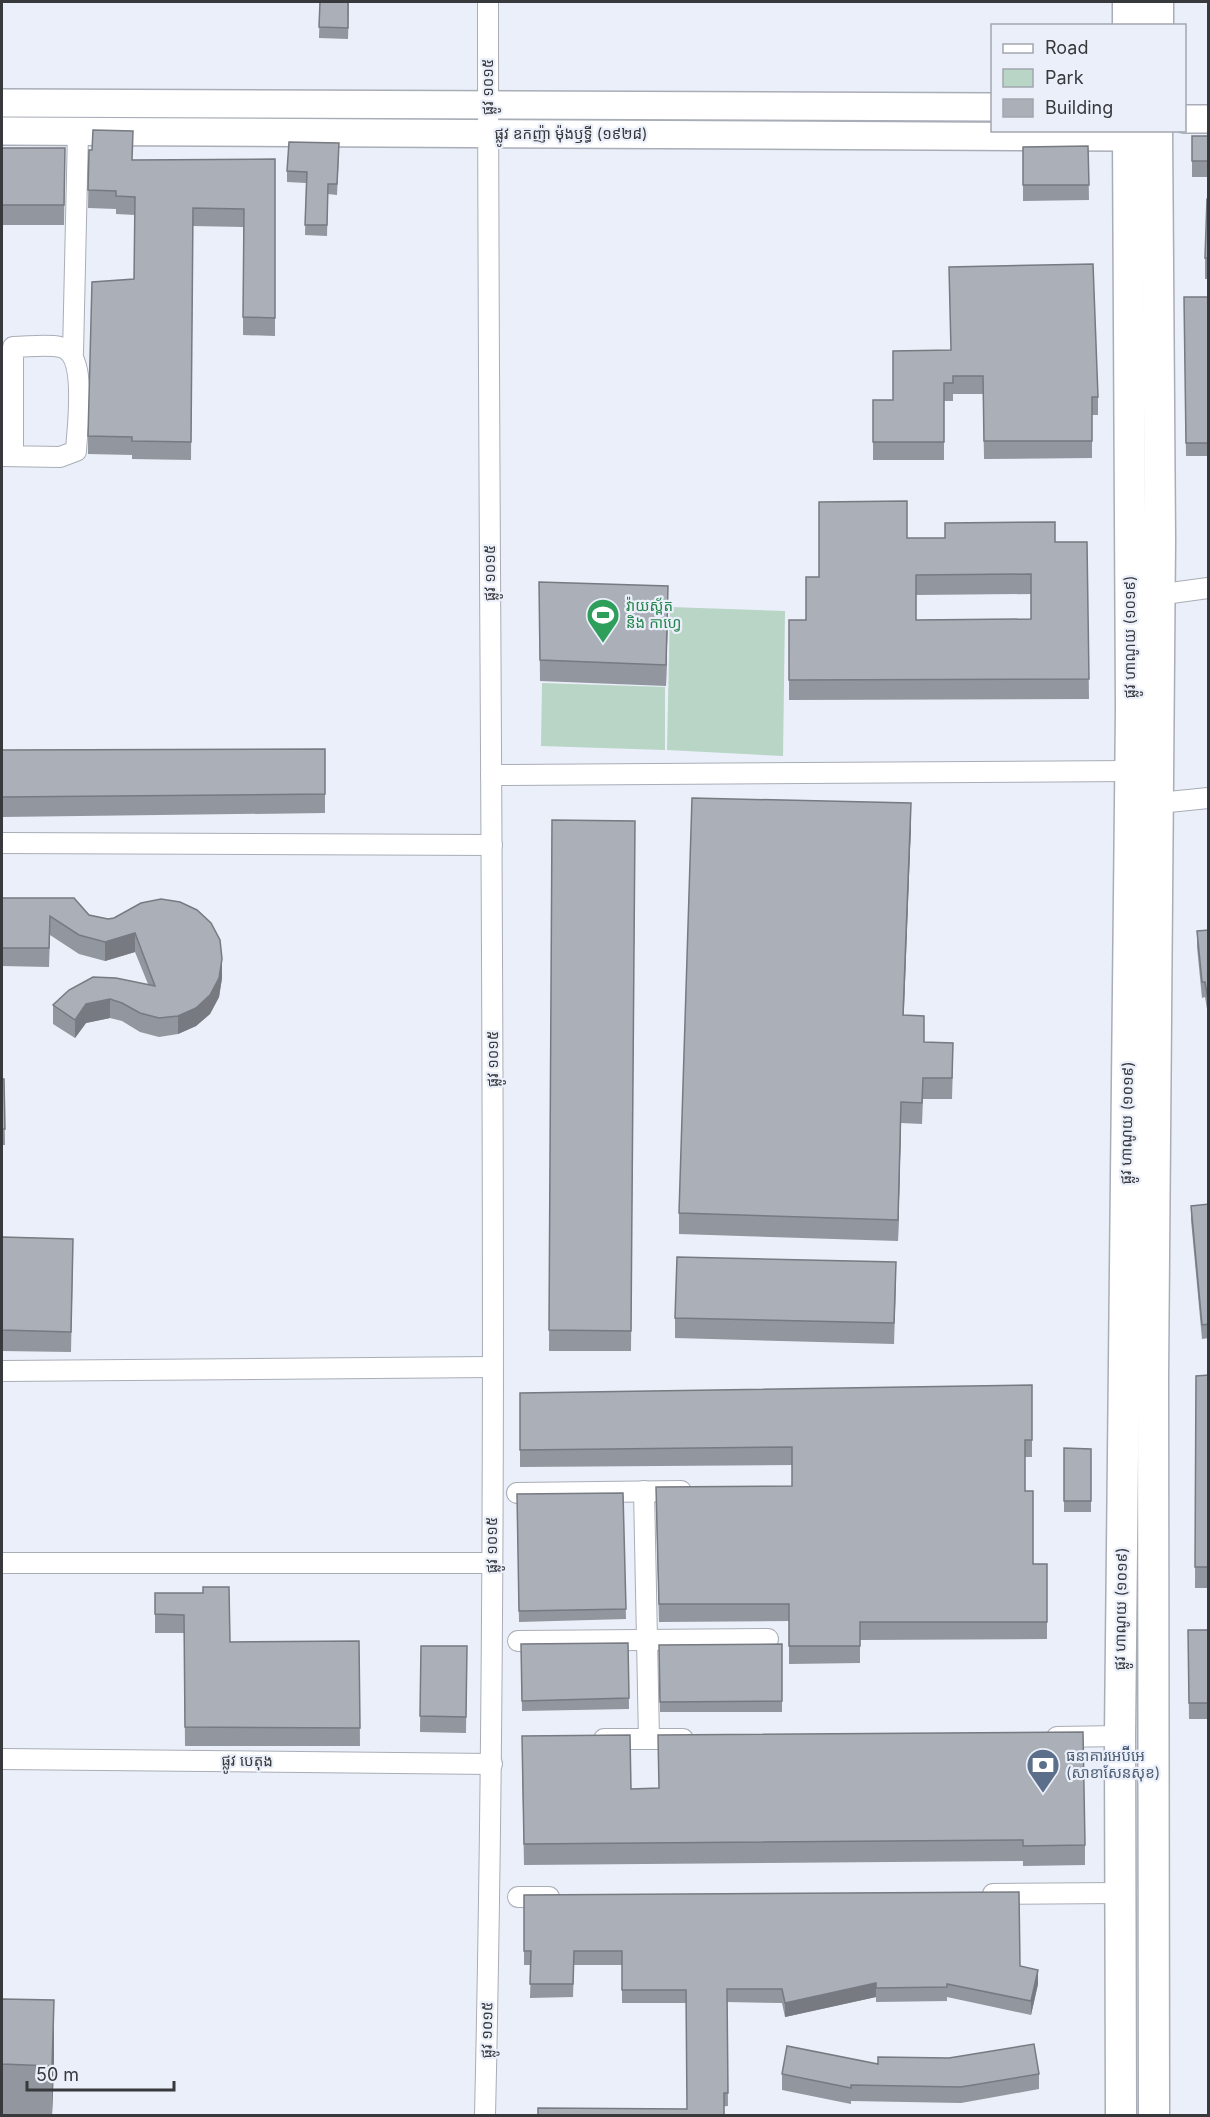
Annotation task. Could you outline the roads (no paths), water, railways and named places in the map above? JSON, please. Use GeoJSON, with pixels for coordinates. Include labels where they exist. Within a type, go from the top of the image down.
{"type":"FeatureCollection","features":[{"type":"Feature","properties":{"kind":"main road"},"geometry":{"type":"LineString","coordinates":[[1128,2],[1128,24]]}},
{"type":"Feature","properties":{"kind":"main road"},"geometry":{"type":"LineString","coordinates":[[1158,2],[1158,24]]}},
{"type":"Feature","properties":{"kind":"main road","name":"ផ្លូវ ឧកញ៉ា ម៉ុងឫទ្ធី (១៩២៨)"},"geometry":{"type":"LineString","coordinates":[[2,103],[991,107]]}},
{"type":"Feature","properties":{"kind":"main road"},"geometry":{"type":"LineString","coordinates":[[1186,119],[1209,119]]}},
{"type":"Feature","properties":{"kind":"main road","name":"ផ្លូវ ឧកញ៉ា ម៉ុងឫទ្ធី (១៩២៨)"},"geometry":{"type":"LineString","coordinates":[[2,131],[488,134],[1132,133]]}},
{"type":"Feature","properties":{"kind":"main road","name":"ផ្លូវ ហាណូយ (១០១៩)"},"geometry":{"type":"LineString","coordinates":[[1121,2115],[1120,1736],[1130,771],[1145,596],[1157,132]]}},
{"type":"Feature","properties":{"kind":"main road","name":"ផ្លូវ ហាណូយ (១០១៩)"},"geometry":{"type":"LineString","coordinates":[[1132,133],[1145,596],[1160,803],[1153,1400],[1154,2115]]}},
{"type":"Feature","properties":{"kind":"street","name":"ផ្លូវ ១០១៥"},"geometry":{"type":"LineString","coordinates":[[485,2115],[492,1764],[494,1168],[488,2]]}},
{"type":"Feature","properties":{"kind":"street"},"geometry":{"type":"LineString","coordinates":[[73,353],[62,346],[14,347],[7,456],[60,457],[76,451],[79,367],[73,353],[78,132]]}},
{"type":"Feature","properties":{"kind":"street"},"geometry":{"type":"LineString","coordinates":[[1145,596],[1209,588]]}},
{"type":"Feature","properties":{"kind":"street"},"geometry":{"type":"LineString","coordinates":[[491,775],[1130,771]]}},
{"type":"Feature","properties":{"kind":"street"},"geometry":{"type":"LineString","coordinates":[[1160,803],[1209,798]]}},
{"type":"Feature","properties":{"kind":"street"},"geometry":{"type":"LineString","coordinates":[[2,843],[492,845]]}},
{"type":"Feature","properties":{"kind":"street"},"geometry":{"type":"LineString","coordinates":[[2,1371],[492,1367]]}},
{"type":"Feature","properties":{"kind":"street"},"geometry":{"type":"LineString","coordinates":[[644,1491],[649,1739]]}},
{"type":"Feature","properties":{"kind":"street"},"geometry":{"type":"LineString","coordinates":[[517,1493],[702,1491]]}},
{"type":"Feature","properties":{"kind":"street"},"geometry":{"type":"LineString","coordinates":[[2,1563],[492,1563]]}},
{"type":"Feature","properties":{"kind":"street"},"geometry":{"type":"LineString","coordinates":[[518,1641],[768,1639]]}},
{"type":"Feature","properties":{"kind":"street"},"geometry":{"type":"LineString","coordinates":[[1041,1737],[1120,1736]]}},
{"type":"Feature","properties":{"kind":"street"},"geometry":{"type":"LineString","coordinates":[[591,1739],[696,1738]]}},
{"type":"Feature","properties":{"kind":"street","name":"ផ្លូវ បេតុង"},"geometry":{"type":"LineString","coordinates":[[2,1759],[492,1764]]}},
{"type":"Feature","properties":{"kind":"street"},"geometry":{"type":"LineString","coordinates":[[971,1894],[1119,1893]]}},
{"type":"Feature","properties":{"kind":"street"},"geometry":{"type":"LineString","coordinates":[[518,1898],[566,1897]]}},
{"type":"Feature","properties":{"kind":"place","name":"វ៉ាយស្ព័ត និង កាហ្វេ"},"geometry":{"type":"Point","coordinates":[603,644]}},
{"type":"Feature","properties":{"kind":"place","name":"ធនាគារអេប៊ីអេ (សាខាសែនសុខ)"},"geometry":{"type":"Point","coordinates":[1043,1794]}}]}
